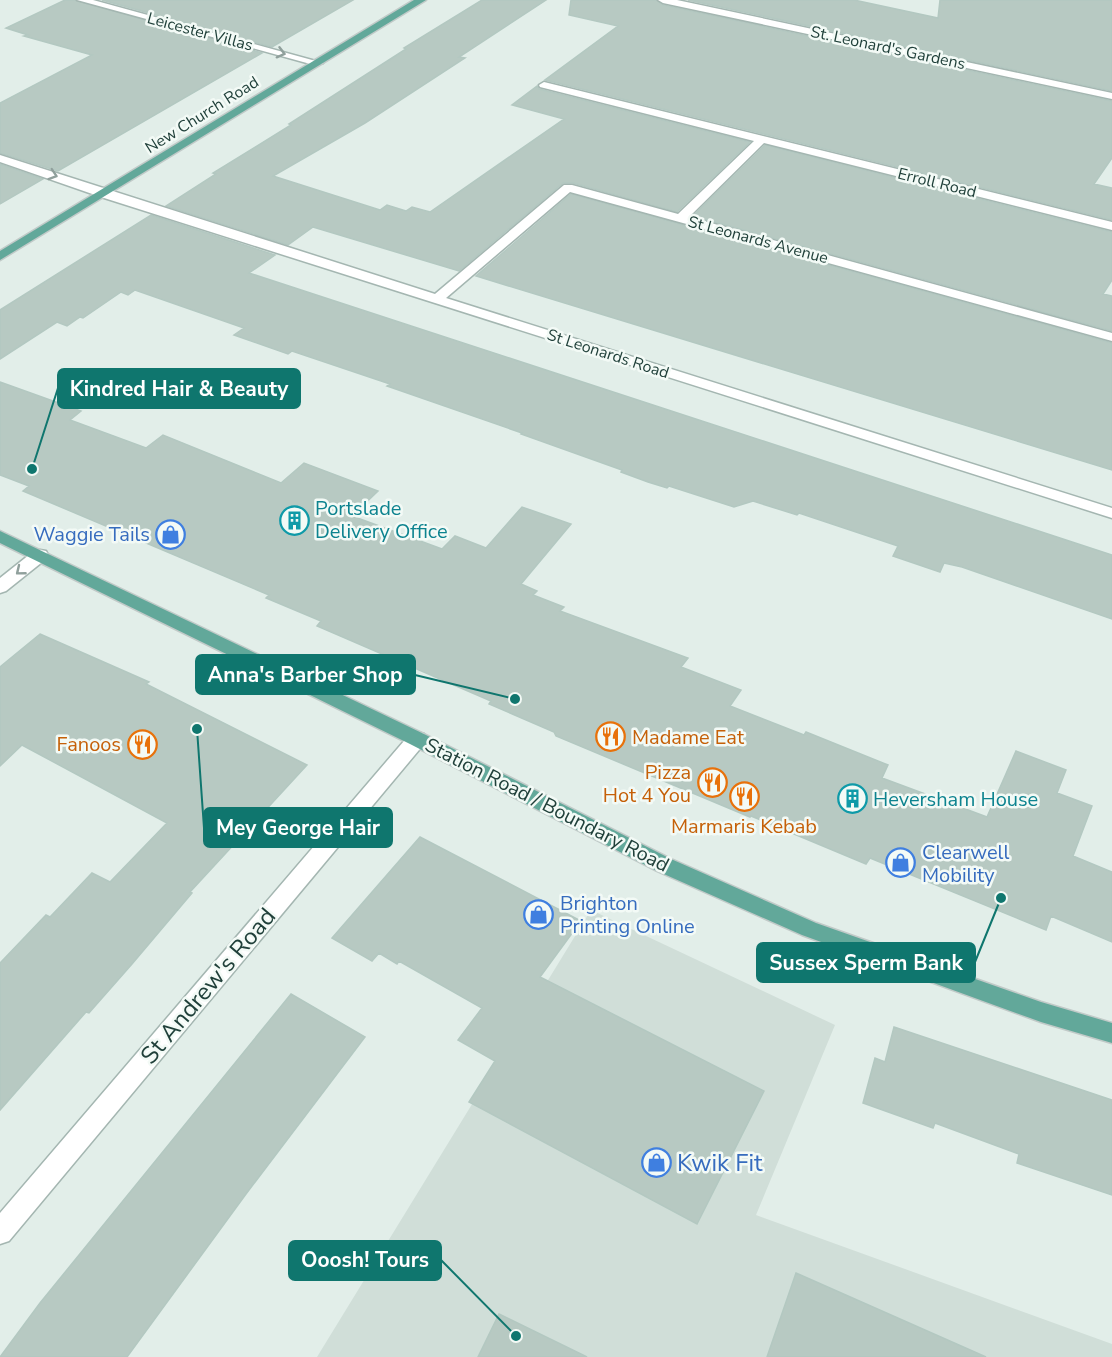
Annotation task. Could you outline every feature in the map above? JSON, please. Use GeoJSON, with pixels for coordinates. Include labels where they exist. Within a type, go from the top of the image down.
{"type":"FeatureCollection","features":[{"type":"Feature","properties":{"kind":"main road","name":"New Church Road"},"geometry":{"type":"LineString","coordinates":[[0,256],[421,0]]}},
{"type":"Feature","properties":{"kind":"main road","name":"Station Road / Boundary Road"},"geometry":{"type":"LineString","coordinates":[[0,536],[417,739],[664,865],[809,929],[1041,1012],[1112,1033]]}},
{"type":"Feature","properties":{"kind":"street","name":"Leicester Villas"},"geometry":{"type":"LineString","coordinates":[[82,0],[318,63]]}},
{"type":"Feature","properties":{"kind":"street","name":"St. Leonard's Gardens"},"geometry":{"type":"LineString","coordinates":[[663,0],[1112,96]]}},
{"type":"Feature","properties":{"kind":"street","name":"Erroll Road"},"geometry":{"type":"LineString","coordinates":[[544,85],[1112,226]]}},
{"type":"Feature","properties":{"kind":"street"},"geometry":{"type":"LineString","coordinates":[[680,219],[761,140]]}},
{"type":"Feature","properties":{"kind":"street","name":"St Leonards Road"},"geometry":{"type":"LineString","coordinates":[[0,158],[105,194],[1112,513]]}},
{"type":"Feature","properties":{"kind":"street","name":"St Leonards Avenue"},"geometry":{"type":"LineString","coordinates":[[438,298],[568,188],[1112,337]]}},
{"type":"Feature","properties":{"kind":"street"},"geometry":{"type":"LineString","coordinates":[[0,587],[40,555]]}},
{"type":"Feature","properties":{"kind":"street","name":"St Andrew's Road"},"geometry":{"type":"LineString","coordinates":[[0,1232],[417,739]]}},
{"type":"Feature","properties":{"kind":"shaded area"},"geometry":{"type":"Polygon","coordinates":[[[591,910],[835,1025],[756,1215],[1112,1344],[1112,1357],[317,1357],[591,910]]]}},
{"type":"Feature","properties":{"kind":"building"},"geometry":{"type":"Polygon","coordinates":[[[65,0],[75,0],[262,53],[58,171],[0,153],[0,103],[92,55],[24,36],[28,35],[6,28],[65,0]]]}},
{"type":"Feature","properties":{"kind":"building"},"geometry":{"type":"Polygon","coordinates":[[[102,0],[353,0],[272,47],[102,0]]]}},
{"type":"Feature","properties":{"kind":"building"},"geometry":{"type":"Polygon","coordinates":[[[482,0],[546,0],[459,57],[465,58],[365,123],[273,176],[380,210],[387,205],[406,211],[412,207],[430,212],[564,119],[512,105],[537,86],[539,89],[750,142],[677,212],[573,183],[563,183],[459,271],[313,227],[288,245],[166,206],[216,174],[213,173],[406,49],[404,48],[482,0]]]}},
{"type":"Feature","properties":{"kind":"building"},"geometry":{"type":"Polygon","coordinates":[[[571,0],[656,0],[663,5],[1112,101],[1112,158],[1094,184],[1112,188],[1112,220],[545,80],[618,26],[569,15],[571,0]]]}},
{"type":"Feature","properties":{"kind":"building"},"geometry":{"type":"Polygon","coordinates":[[[688,0],[854,0],[938,18],[940,0],[1112,0],[1112,91],[688,0]]]}},
{"type":"Feature","properties":{"kind":"building"},"geometry":{"type":"Polygon","coordinates":[[[765,145],[1112,232],[1112,280],[1103,294],[1112,296],[1112,331],[693,216],[765,145]]]}},
{"type":"Feature","properties":{"kind":"building"},"geometry":{"type":"Polygon","coordinates":[[[0,164],[43,179],[0,204],[0,164]]]}},
{"type":"Feature","properties":{"kind":"building"},"geometry":{"type":"Polygon","coordinates":[[[571,194],[1112,343],[1112,470],[476,276],[571,194]]]}},
{"type":"Feature","properties":{"kind":"building"},"geometry":{"type":"Polygon","coordinates":[[[151,215],[275,255],[249,273],[1112,555],[1112,619],[962,567],[944,563],[940,572],[893,556],[898,546],[799,513],[797,515],[753,501],[734,507],[669,486],[667,488],[648,482],[522,433],[387,386],[390,384],[292,351],[288,354],[234,335],[244,328],[135,290],[128,295],[121,292],[67,326],[57,322],[0,359],[0,310],[151,215]]]}},
{"type":"Feature","properties":{"kind":"building"},"geometry":{"type":"Polygon","coordinates":[[[0,382],[81,411],[70,420],[146,448],[163,435],[281,483],[304,463],[378,491],[352,516],[442,549],[455,536],[486,548],[522,507],[571,524],[521,584],[537,591],[533,595],[564,607],[560,611],[688,658],[681,667],[741,690],[730,706],[804,735],[806,732],[888,765],[882,778],[987,817],[1016,751],[1066,770],[1057,793],[1092,806],[1073,856],[1112,872],[1112,942],[1051,916],[1046,930],[870,858],[866,864],[750,817],[556,736],[554,732],[489,704],[491,701],[317,626],[321,621],[266,598],[269,595],[23,491],[29,486],[0,475],[0,382]]]}},
{"type":"Feature","properties":{"kind":"building"},"geometry":{"type":"Polygon","coordinates":[[[40,634],[149,682],[146,684],[307,765],[190,892],[192,893],[132,964],[89,1013],[86,1012],[0,1110],[0,963],[46,915],[50,917],[92,873],[110,882],[167,823],[22,745],[0,766],[0,667],[40,634]]]}},
{"type":"Feature","properties":{"kind":"building"},"geometry":{"type":"Polygon","coordinates":[[[420,837],[581,921],[540,977],[764,1091],[697,1224],[469,1102],[495,1061],[458,1040],[482,1008],[399,961],[397,964],[379,953],[372,961],[332,938],[420,837]]]}},
{"type":"Feature","properties":{"kind":"building"},"geometry":{"type":"Polygon","coordinates":[[[291,994],[365,1037],[127,1357],[0,1357],[40,1303],[291,994]]]}},
{"type":"Feature","properties":{"kind":"building"},"geometry":{"type":"Polygon","coordinates":[[[894,1027],[1112,1100],[1112,1195],[1017,1163],[1019,1154],[935,1123],[933,1128],[863,1103],[875,1058],[885,1062],[894,1027]]]}},
{"type":"Feature","properties":{"kind":"building"},"geometry":{"type":"Polygon","coordinates":[[[796,1273],[986,1357],[767,1357],[796,1273]]]}},
{"type":"Feature","properties":{"kind":"building"},"geometry":{"type":"Polygon","coordinates":[[[499,1314],[587,1357],[478,1357],[499,1314]]]}},
{"type":"Feature","properties":{"kind":"place","name":"Kindred Hair & Beauty"},"geometry":{"type":"Point","coordinates":[32,469]}},
{"type":"Feature","properties":{"kind":"place","name":"Portslade Delivery Office"},"geometry":{"type":"Point","coordinates":[294,520]}},
{"type":"Feature","properties":{"kind":"place","name":"Waggie Tails"},"geometry":{"type":"Point","coordinates":[171,534]}},
{"type":"Feature","properties":{"kind":"place","name":"Anna's Barber Shop"},"geometry":{"type":"Point","coordinates":[515,699]}},
{"type":"Feature","properties":{"kind":"place","name":"Mey George Hair"},"geometry":{"type":"Point","coordinates":[197,729]}},
{"type":"Feature","properties":{"kind":"place","name":"Madame Eat"},"geometry":{"type":"Point","coordinates":[611,737]}},
{"type":"Feature","properties":{"kind":"place","name":"Fanoos"},"geometry":{"type":"Point","coordinates":[142,744]}},
{"type":"Feature","properties":{"kind":"place","name":"Pizza Hot 4 You"},"geometry":{"type":"Point","coordinates":[712,783]}},
{"type":"Feature","properties":{"kind":"place","name":"Marmaris Kebab"},"geometry":{"type":"Point","coordinates":[744,796]}},
{"type":"Feature","properties":{"kind":"place","name":"Heversham House"},"geometry":{"type":"Point","coordinates":[852,799]}},
{"type":"Feature","properties":{"kind":"place","name":"Clearwell Mobility"},"geometry":{"type":"Point","coordinates":[901,863]}},
{"type":"Feature","properties":{"kind":"place","name":"Sussex Sperm Bank"},"geometry":{"type":"Point","coordinates":[1001,898]}},
{"type":"Feature","properties":{"kind":"place","name":"Brighton Printing Online"},"geometry":{"type":"Point","coordinates":[539,914]}},
{"type":"Feature","properties":{"kind":"place","name":"Kwik Fit"},"geometry":{"type":"Point","coordinates":[656,1163]}},
{"type":"Feature","properties":{"kind":"place","name":"Ooosh! Tours"},"geometry":{"type":"Point","coordinates":[516,1336]}}]}
